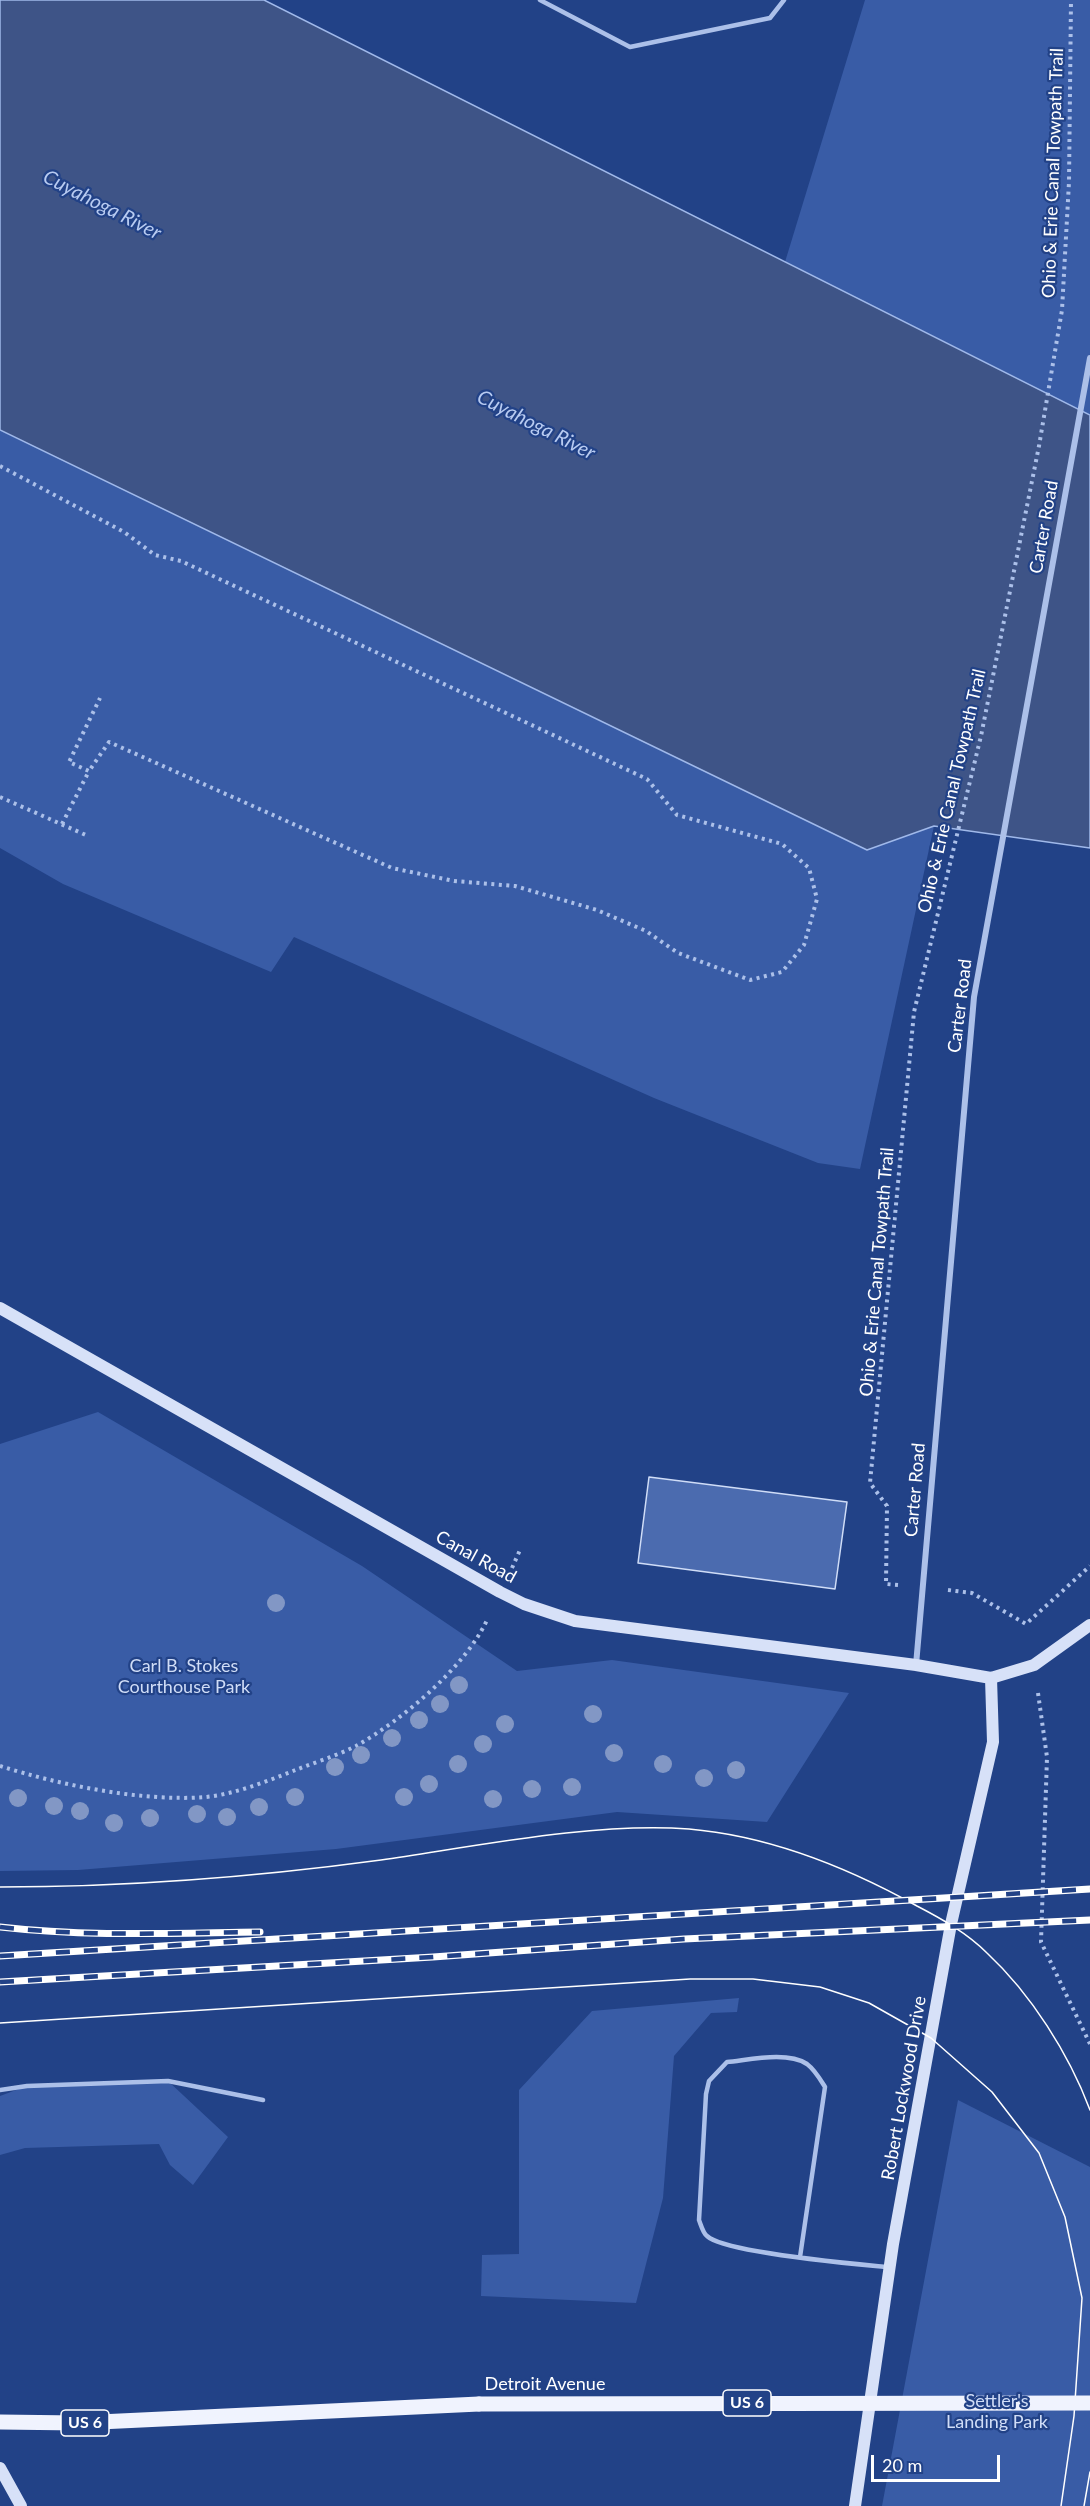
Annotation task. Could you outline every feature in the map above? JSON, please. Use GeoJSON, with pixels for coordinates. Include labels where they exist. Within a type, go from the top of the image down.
{"type":"FeatureCollection","features":[{"type":"Feature","properties":{"kind":"main road","name":"Detroit Avenue"},"geometry":{"type":"LineString","coordinates":[[0,2422],[78,2423],[479,2404],[1090,2403]]}},
{"type":"Feature","properties":{"kind":"street","name":"Carter Road"},"geometry":{"type":"LineString","coordinates":[[916,1665],[974,997],[1090,358]]}},
{"type":"Feature","properties":{"kind":"street","name":"Canal Road"},"geometry":{"type":"LineString","coordinates":[[0,1308],[524,1604],[575,1621],[916,1665],[991,1678]]}},
{"type":"Feature","properties":{"kind":"street"},"geometry":{"type":"LineString","coordinates":[[991,1678],[1034,1665],[1090,1625]]}},
{"type":"Feature","properties":{"kind":"street","name":"Robert Lockwood Drive"},"geometry":{"type":"LineString","coordinates":[[855,2506],[890,2268],[951,1924],[993,1742],[991,1678]]}},
{"type":"Feature","properties":{"kind":"street"},"geometry":{"type":"LineString","coordinates":[[0,2468],[21,2506]]}},
{"type":"Feature","properties":{"kind":"lane"},"geometry":{"type":"LineString","coordinates":[[540,0],[630,47],[770,18],[784,0]]}},
{"type":"Feature","properties":{"kind":"lane"},"geometry":{"type":"LineString","coordinates":[[800,2257],[825,2087],[814,2070],[805,2062],[780,2058],[727,2061],[709,2081],[706,2094],[699,2220],[705,2235],[722,2245],[800,2257],[890,2268]]}},
{"type":"Feature","properties":{"kind":"lane"},"geometry":{"type":"LineString","coordinates":[[0,2090],[27,2086],[168,2081],[263,2100]]}},
{"type":"Feature","properties":{"kind":"path","name":"Ohio & Erie Canal Towpath Trail"},"geometry":{"type":"LineString","coordinates":[[886,1584],[887,1506],[870,1484],[914,1012],[981,736],[1039,446],[1062,310],[1070,182],[1071,0]]}},
{"type":"Feature","properties":{"kind":"path"},"geometry":{"type":"LineString","coordinates":[[0,466],[124,532],[155,555],[181,561],[647,779],[676,814],[782,844],[809,868],[817,898],[804,945],[782,972],[750,980],[678,953],[646,931],[597,910],[514,886],[454,881],[392,868],[109,742],[89,771],[62,824]]}},
{"type":"Feature","properties":{"kind":"path"},"geometry":{"type":"LineString","coordinates":[[89,771],[69,762],[100,698]]}},
{"type":"Feature","properties":{"kind":"path"},"geometry":{"type":"LineString","coordinates":[[0,796],[88,836]]}},
{"type":"Feature","properties":{"kind":"path"},"geometry":{"type":"LineString","coordinates":[[972,1593],[1026,1624],[1090,1566]]}},
{"type":"Feature","properties":{"kind":"path"},"geometry":{"type":"LineString","coordinates":[[1034,1665],[1047,1757],[1041,1942],[1090,2044]]}},
{"type":"Feature","properties":{"kind":"path"},"geometry":{"type":"LineString","coordinates":[[0,1766],[50,1782],[140,1794],[206,1797],[261,1784],[355,1746],[403,1716],[444,1677]]}},
{"type":"Feature","properties":{"kind":"green space"},"geometry":{"type":"Polygon","coordinates":[[[865,0],[1090,0],[1090,415],[785,262],[865,0]]]}},
{"type":"Feature","properties":{"kind":"green space"},"geometry":{"type":"Polygon","coordinates":[[[0,430],[867,850],[934,826],[860,1169],[818,1163],[654,1098],[294,937],[271,972],[63,884],[0,848],[0,430]]]}},
{"type":"Feature","properties":{"kind":"green space","name":"Carl B. Stokes Courthouse Park"},"geometry":{"type":"Polygon","coordinates":[[[98,1412],[362,1566],[517,1671],[612,1660],[849,1693],[767,1822],[617,1812],[336,1849],[78,1870],[0,1871],[0,1444],[98,1412]]]}},
{"type":"Feature","properties":{"kind":"green space"},"geometry":{"type":"Polygon","coordinates":[[[739,1998],[737,2012],[711,2013],[674,2056],[663,2198],[636,2303],[481,2296],[482,2255],[519,2254],[519,2090],[592,2011],[739,1998]]]}},
{"type":"Feature","properties":{"kind":"green space"},"geometry":{"type":"Polygon","coordinates":[[[168,2081],[228,2137],[193,2185],[170,2165],[159,2144],[25,2148],[0,2155],[0,2096],[27,2086],[168,2081]]]}},
{"type":"Feature","properties":{"kind":"green space","name":"Settler's Landing Park"},"geometry":{"type":"Polygon","coordinates":[[[958,2100],[1090,2167],[1090,2506],[882,2506],[958,2100]]]}},
{"type":"Feature","properties":{"kind":"water","name":"Cuyahoga River"},"geometry":{"type":"Polygon","coordinates":[[[0,0],[264,0],[1090,415],[1090,848],[934,826],[867,850],[0,430],[0,0]]]}},
{"type":"Feature","properties":{"kind":"building"},"geometry":{"type":"Polygon","coordinates":[[[649,1477],[847,1502],[835,1589],[638,1563],[649,1477]]]}},
{"type":"Feature","properties":{"kind":"tram line"},"geometry":{"type":"LineString","coordinates":[[0,1887],[143,1883],[239,1876],[381,1860],[535,1837],[614,1829],[689,1829],[749,1838],[835,1866],[936,1916],[971,1939],[1019,1987],[1047,2026],[1071,2068],[1090,2110]]}},
{"type":"Feature","properties":{"kind":"tram line"},"geometry":{"type":"LineString","coordinates":[[0,2023],[690,1979],[753,1979],[820,1987],[869,2003],[931,2038],[992,2092],[1039,2153],[1065,2217],[1082,2298],[1074,2416],[1061,2506]]}},
{"type":"Feature","properties":{"kind":"tram line"},"geometry":{"type":"LineString","coordinates":[[1084,2506],[1090,2472]]}},
{"type":"Feature","properties":{"kind":"railway"},"geometry":{"type":"LineString","coordinates":[[0,1956],[1090,1889]]}},
{"type":"Feature","properties":{"kind":"railway"},"geometry":{"type":"LineString","coordinates":[[0,1982],[433,1957],[684,1939],[1090,1920]]}},
{"type":"Feature","properties":{"kind":"railway"},"geometry":{"type":"LineString","coordinates":[[0,1927],[97,1933],[260,1932]]}}]}
